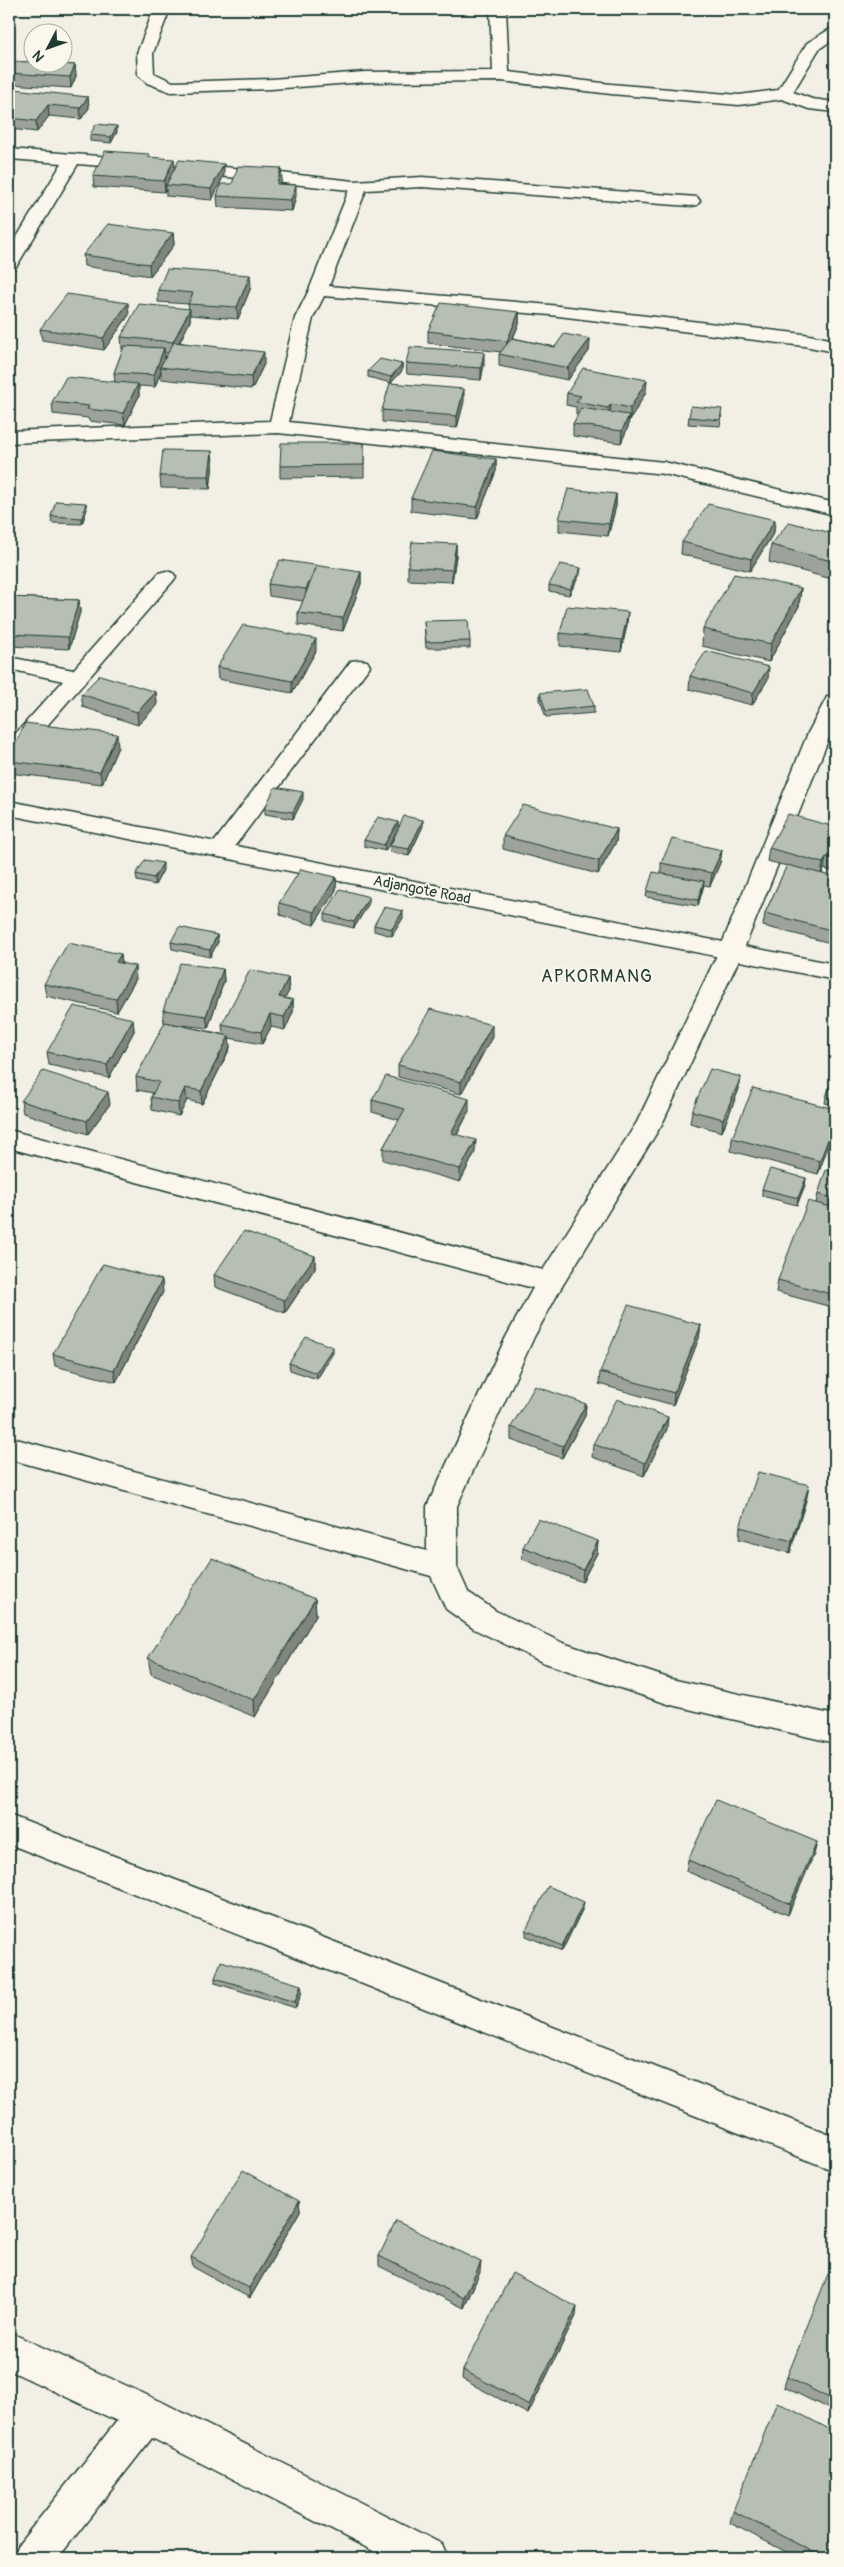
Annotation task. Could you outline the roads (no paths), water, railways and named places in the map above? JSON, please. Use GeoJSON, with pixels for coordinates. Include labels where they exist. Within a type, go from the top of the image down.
{"type":"FeatureCollection","features":[{"type":"Feature","properties":{"kind":"street"},"geometry":{"type":"LineString","coordinates":[[162,9],[145,53],[146,75],[171,87],[271,84],[365,77],[501,76],[739,100],[784,94],[809,104],[835,107]]}},
{"type":"Feature","properties":{"kind":"street"},"geometry":{"type":"LineString","coordinates":[[498,9],[501,76]]}},
{"type":"Feature","properties":{"kind":"street"},"geometry":{"type":"LineString","coordinates":[[784,94],[813,46],[835,31]]}},
{"type":"Feature","properties":{"kind":"street"},"geometry":{"type":"LineString","coordinates":[[9,154],[154,165]]}},
{"type":"Feature","properties":{"kind":"street"},"geometry":{"type":"LineString","coordinates":[[9,264],[74,158]]}},
{"type":"Feature","properties":{"kind":"street"},"geometry":{"type":"LineString","coordinates":[[173,167],[354,186],[422,182],[691,201]]}},
{"type":"Feature","properties":{"kind":"street"},"geometry":{"type":"LineString","coordinates":[[278,427],[304,318],[318,290],[354,202],[358,187],[354,186]]}},
{"type":"Feature","properties":{"kind":"street"},"geometry":{"type":"LineString","coordinates":[[318,290],[550,310],[804,340],[835,346]]}},
{"type":"Feature","properties":{"kind":"street"},"geometry":{"type":"LineString","coordinates":[[9,437],[278,427],[664,468],[834,505]]}},
{"type":"Feature","properties":{"kind":"street"},"geometry":{"type":"LineString","coordinates":[[9,755],[166,576]]}},
{"type":"Feature","properties":{"kind":"street"},"geometry":{"type":"LineString","coordinates":[[9,663],[77,677]]}},
{"type":"Feature","properties":{"kind":"street"},"geometry":{"type":"LineString","coordinates":[[220,850],[359,666]]}},
{"type":"Feature","properties":{"kind":"street"},"geometry":{"type":"LineString","coordinates":[[835,702],[819,732],[731,951],[648,1124],[550,1282],[520,1338],[442,1506],[442,1567],[457,1600],[485,1620],[553,1653],[671,1692],[835,1729]]}},
{"type":"Feature","properties":{"kind":"street","name":"Adjangote Road"},"geometry":{"type":"LineString","coordinates":[[9,808],[835,972]]}},
{"type":"Feature","properties":{"kind":"street"},"geometry":{"type":"LineString","coordinates":[[9,1139],[550,1282]]}},
{"type":"Feature","properties":{"kind":"street"},"geometry":{"type":"LineString","coordinates":[[11,1454],[442,1567]]}},
{"type":"Feature","properties":{"kind":"street"},"geometry":{"type":"LineString","coordinates":[[9,1829],[835,2154]]}},
{"type":"Feature","properties":{"kind":"street"},"geometry":{"type":"LineString","coordinates":[[9,2351],[146,2415],[428,2558]]}},
{"type":"Feature","properties":{"kind":"street"},"geometry":{"type":"LineString","coordinates":[[33,2558],[146,2415]]}},
{"type":"Feature","properties":{"kind":"district","name":"APKORMANG"},"geometry":{"type":"Point","coordinates":[597,976]}}]}
